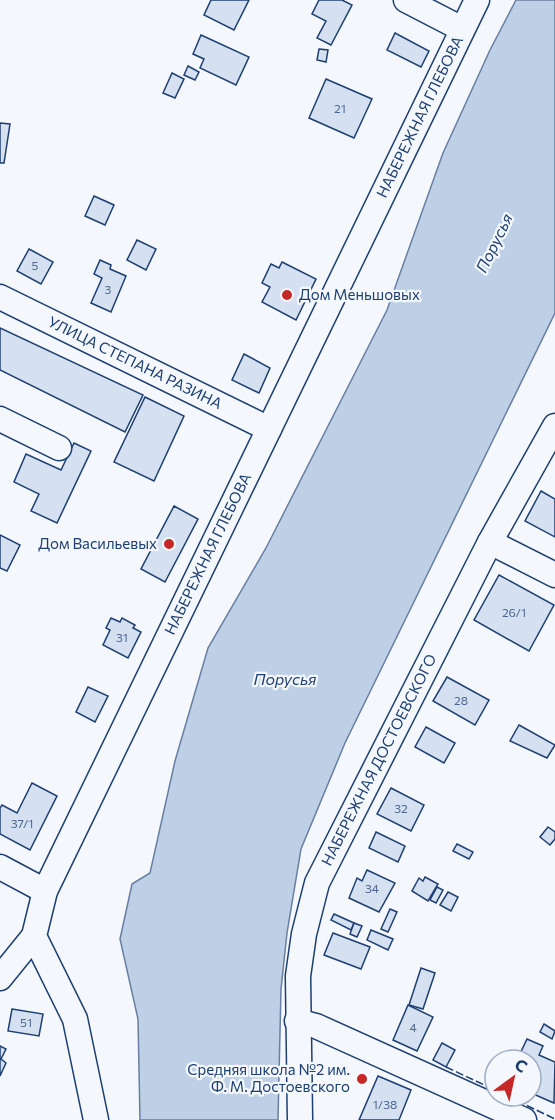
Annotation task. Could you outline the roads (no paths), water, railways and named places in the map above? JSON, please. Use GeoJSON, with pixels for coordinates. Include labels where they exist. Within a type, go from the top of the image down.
{"type":"FeatureCollection","features":[{"type":"Feature","properties":{"kind":"street"},"geometry":{"type":"LineString","coordinates":[[406,0],[462,29]]}},
{"type":"Feature","properties":{"kind":"street","name":"НАБЕРЕЖНАЯ ГЛЕБОВА"},"geometry":{"type":"LineString","coordinates":[[34,936],[45,891],[477,0]]}},
{"type":"Feature","properties":{"kind":"street","name":"УЛИЦА СТЕПАНА РАЗИНА"},"geometry":{"type":"LineString","coordinates":[[0,297],[269,429]]}},
{"type":"Feature","properties":{"kind":"street"},"geometry":{"type":"LineString","coordinates":[[0,419],[59,448]]}},
{"type":"Feature","properties":{"kind":"street","name":"НАБЕРЕЖНАЯ ДОСТОЕВСКОГО"},"geometry":{"type":"LineString","coordinates":[[300,1120],[297,1021],[299,965],[317,883],[490,542],[555,426]]}},
{"type":"Feature","properties":{"kind":"street"},"geometry":{"type":"LineString","coordinates":[[490,542],[555,575]]}},
{"type":"Feature","properties":{"kind":"street"},"geometry":{"type":"LineString","coordinates":[[0,867],[45,891]]}},
{"type":"Feature","properties":{"kind":"street"},"geometry":{"type":"LineString","coordinates":[[0,978],[34,936],[75,1019],[96,1120]]}},
{"type":"Feature","properties":{"kind":"street"},"geometry":{"type":"LineString","coordinates":[[297,1021],[316,1026],[524,1120]]}},
{"type":"Feature","properties":{"kind":"water","name":"Порусья"},"geometry":{"type":"Polygon","coordinates":[[[516,0],[555,0],[555,313],[345,743],[301,849],[287,933],[281,989],[278,1120],[140,1120],[138,1019],[120,939],[132,884],[150,873],[175,761],[208,648],[266,548],[387,310],[443,153],[490,50],[516,0]]]}},
{"type":"Feature","properties":{"kind":"place","name":"Дом Меньшовых"},"geometry":{"type":"Point","coordinates":[287,295]}},
{"type":"Feature","properties":{"kind":"place","name":"Дом Васильевых"},"geometry":{"type":"Point","coordinates":[169,544]}},
{"type":"Feature","properties":{"kind":"place","name":"Средняя школа №2 им. Ф. М. Достоевского"},"geometry":{"type":"Point","coordinates":[362,1079]}}]}
